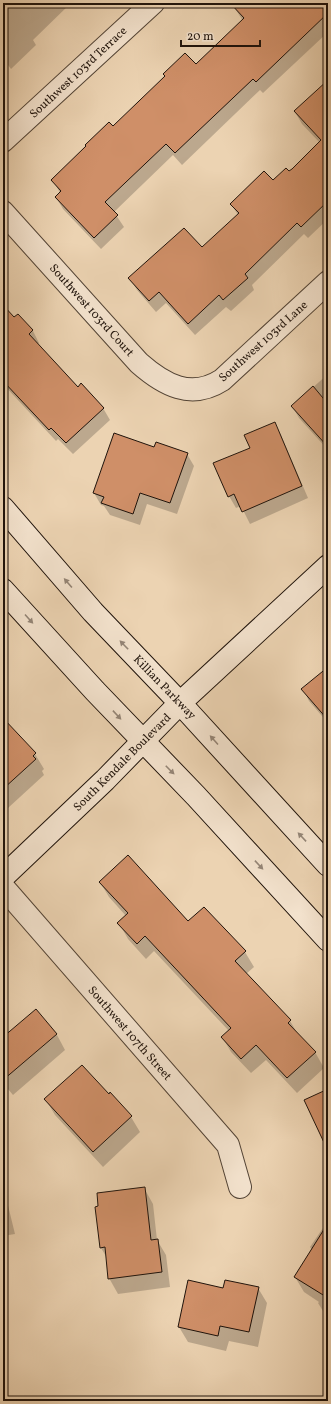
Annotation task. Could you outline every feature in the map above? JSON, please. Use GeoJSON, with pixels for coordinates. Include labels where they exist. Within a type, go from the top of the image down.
{"type":"FeatureCollection","features":[{"type":"Feature","properties":{"kind":"street","name":"Southwest 103rd Terrace"},"geometry":{"type":"LineString","coordinates":[[3,141],[153,3]]}},
{"type":"Feature","properties":{"kind":"street","name":"Southwest 103rd Court"},"geometry":{"type":"LineString","coordinates":[[3,212],[139,363],[161,380],[182,389],[193,390]]}},
{"type":"Feature","properties":{"kind":"street","name":"Southwest 103rd Lane"},"geometry":{"type":"LineString","coordinates":[[193,390],[210,387],[222,380],[328,282]]}},
{"type":"Feature","properties":{"kind":"street","name":"Killian Parkway"},"geometry":{"type":"LineString","coordinates":[[3,508],[93,612],[180,703],[328,865]]}},
{"type":"Feature","properties":{"kind":"street","name":"South Kendale Boulevard"},"geometry":{"type":"LineString","coordinates":[[3,877],[105,780],[180,703],[328,566]]}},
{"type":"Feature","properties":{"kind":"street"},"geometry":{"type":"LineString","coordinates":[[3,590],[143,742],[196,796],[328,940]]}},
{"type":"Feature","properties":{"kind":"street","name":"Southwest 107th Street"},"geometry":{"type":"LineString","coordinates":[[3,887],[228,1145],[240,1187]]}},
{"type":"Feature","properties":{"kind":"building"},"geometry":{"type":"Polygon","coordinates":[[[230,3],[328,3],[328,13],[256,82],[253,79],[175,153],[166,144],[105,202],[118,215],[94,238],[55,197],[61,191],[51,180],[109,122],[113,126],[165,76],[163,74],[185,53],[196,64],[244,18],[230,3]]]}},
{"type":"Feature","properties":{"kind":"building"},"geometry":{"type":"Polygon","coordinates":[[[328,80],[328,201],[301,227],[297,223],[245,274],[248,278],[223,300],[219,295],[188,324],[159,292],[149,301],[128,278],[184,228],[202,247],[239,213],[230,204],[264,171],[273,180],[286,168],[289,171],[292,169],[321,140],[294,111],[328,80]]]}},
{"type":"Feature","properties":{"kind":"building"},"geometry":{"type":"Polygon","coordinates":[[[3,305],[14,317],[18,314],[33,330],[29,334],[78,387],[81,383],[104,408],[66,443],[51,428],[49,430],[3,381],[3,305]]]}},
{"type":"Feature","properties":{"kind":"building"},"geometry":{"type":"Polygon","coordinates":[[[313,386],[328,404],[328,447],[291,406],[313,386]]]}},
{"type":"Feature","properties":{"kind":"building"},"geometry":{"type":"Polygon","coordinates":[[[275,422],[302,486],[242,512],[234,494],[228,497],[213,463],[250,448],[244,435],[275,422]]]}},
{"type":"Feature","properties":{"kind":"building"},"geometry":{"type":"Polygon","coordinates":[[[114,433],[154,447],[156,442],[188,453],[170,503],[140,493],[133,514],[101,503],[104,497],[93,493],[114,433]]]}},
{"type":"Feature","properties":{"kind":"building"},"geometry":{"type":"Polygon","coordinates":[[[328,667],[328,720],[301,689],[328,667]]]}},
{"type":"Feature","properties":{"kind":"building"},"geometry":{"type":"Polygon","coordinates":[[[3,718],[36,753],[33,756],[36,759],[3,789],[3,718]]]}},
{"type":"Feature","properties":{"kind":"building"},"geometry":{"type":"Polygon","coordinates":[[[128,855],[188,921],[204,907],[246,951],[235,961],[291,1020],[288,1023],[316,1052],[287,1078],[256,1045],[241,1059],[221,1037],[231,1028],[145,936],[137,944],[117,923],[128,913],[99,882],[128,855]]]}},
{"type":"Feature","properties":{"kind":"building"},"geometry":{"type":"Polygon","coordinates":[[[36,1009],[57,1034],[3,1080],[3,1037],[36,1009]]]}},
{"type":"Feature","properties":{"kind":"building"},"geometry":{"type":"Polygon","coordinates":[[[82,1065],[132,1116],[93,1152],[44,1099],[82,1065]]]}},
{"type":"Feature","properties":{"kind":"building"},"geometry":{"type":"Polygon","coordinates":[[[328,1089],[328,1151],[304,1100],[328,1089]]]}},
{"type":"Feature","properties":{"kind":"building"},"geometry":{"type":"Polygon","coordinates":[[[145,1187],[151,1240],[158,1239],[162,1272],[108,1279],[105,1247],[100,1248],[95,1207],[98,1206],[97,1193],[145,1187]]]}},
{"type":"Feature","properties":{"kind":"building"},"geometry":{"type":"Polygon","coordinates":[[[328,1223],[328,1298],[294,1277],[328,1223]]]}},
{"type":"Feature","properties":{"kind":"building"},"geometry":{"type":"Polygon","coordinates":[[[188,1280],[223,1288],[225,1280],[259,1287],[249,1332],[220,1326],[218,1336],[178,1327],[188,1280]]]}}]}
